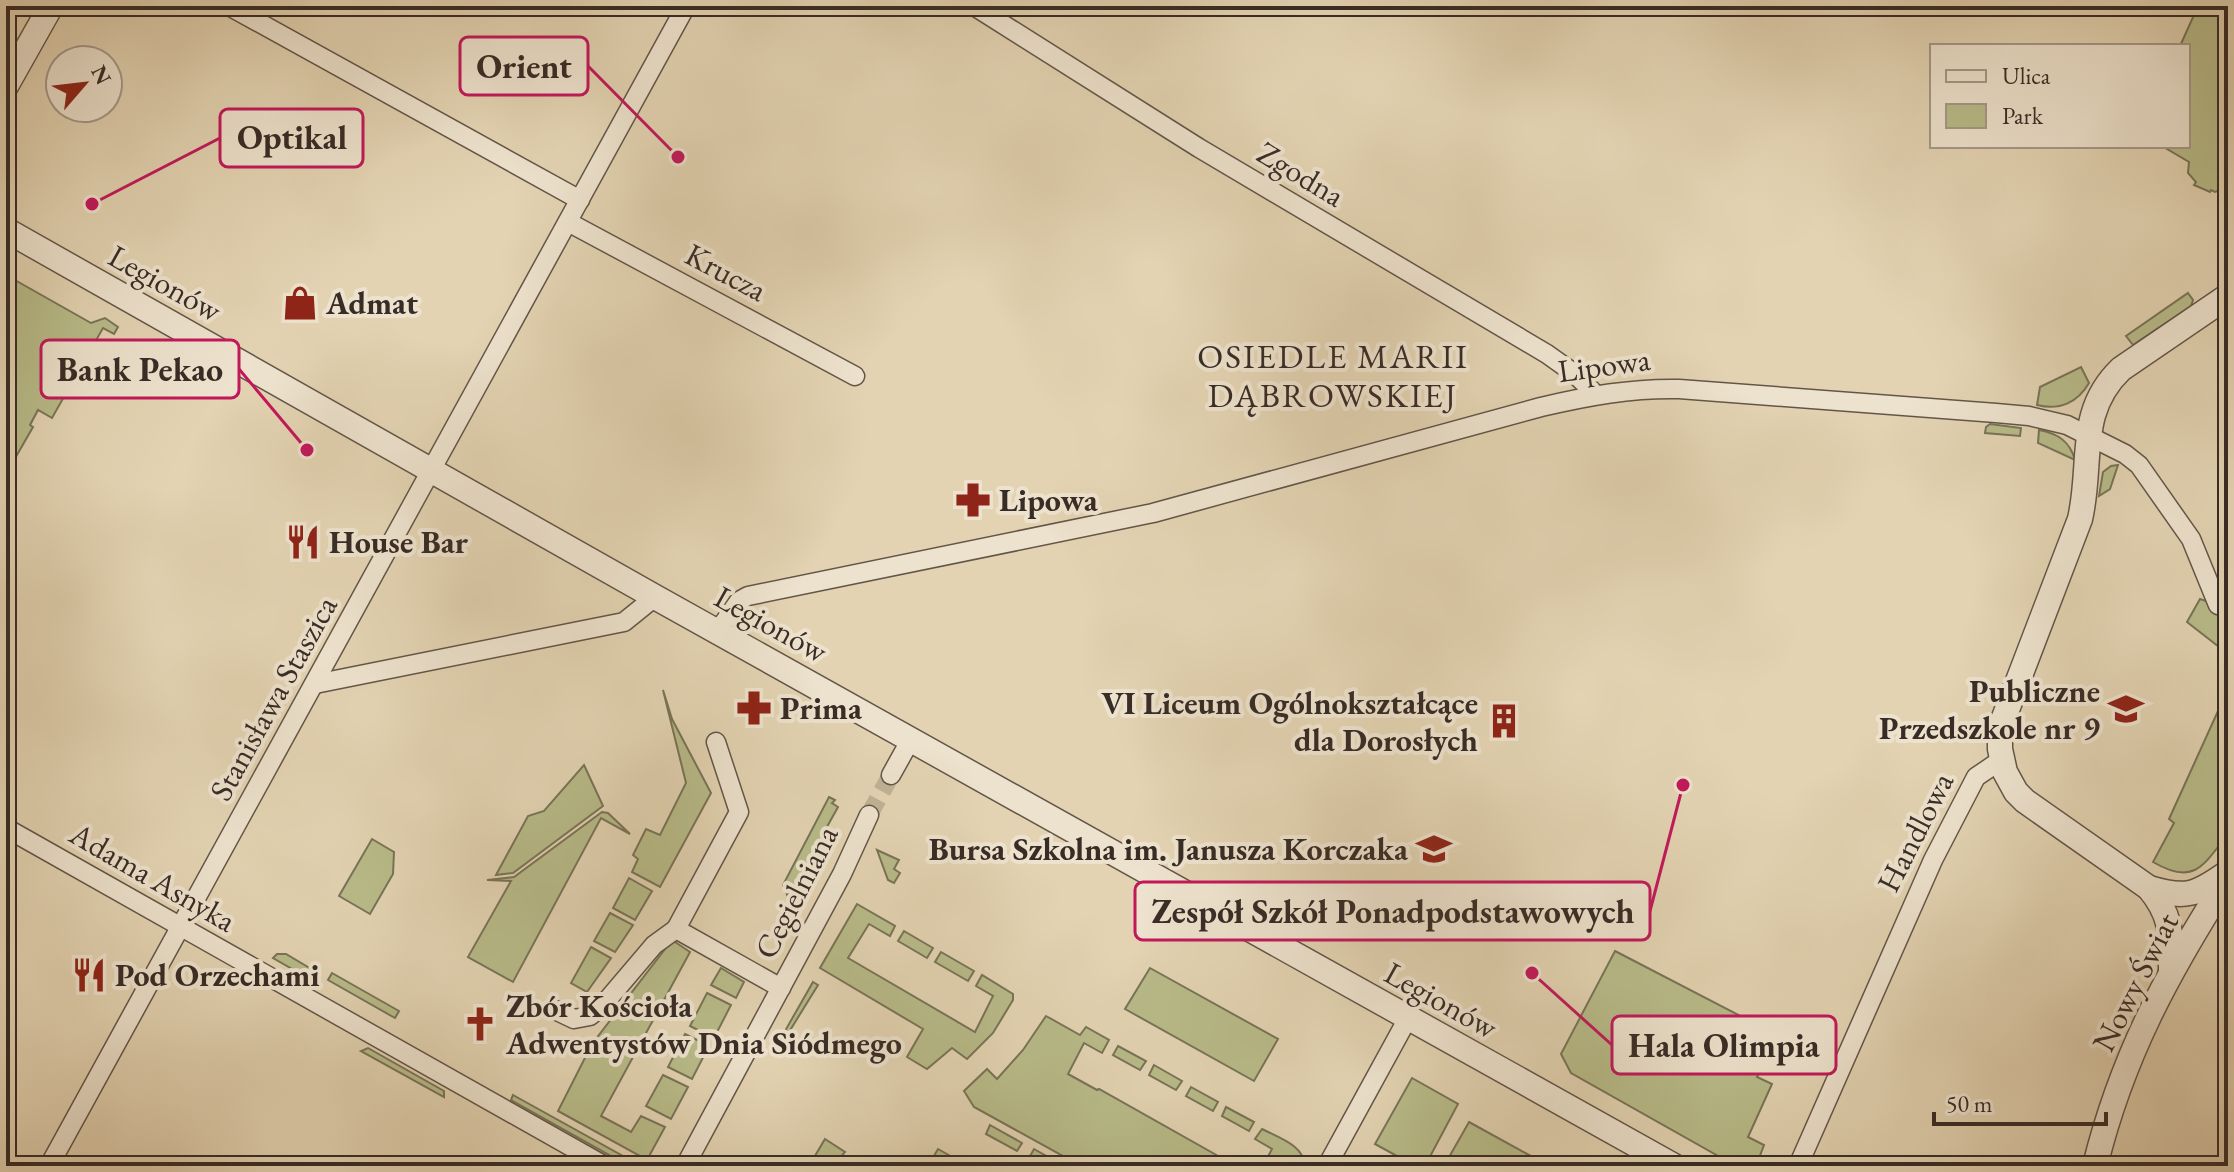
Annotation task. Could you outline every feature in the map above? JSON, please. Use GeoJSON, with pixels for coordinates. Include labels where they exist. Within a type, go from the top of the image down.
{"type":"FeatureCollection","features":[{"type":"Feature","properties":{"kind":"street"},"geometry":{"type":"LineString","coordinates":[[6,86],[51,6]]}},
{"type":"Feature","properties":{"kind":"street"},"geometry":{"type":"LineString","coordinates":[[229,6],[580,200]]}},
{"type":"Feature","properties":{"kind":"street","name":"Stanisława Staszica"},"geometry":{"type":"LineString","coordinates":[[49,1166],[686,6]]}},
{"type":"Feature","properties":{"kind":"street","name":"Zgodna"},"geometry":{"type":"LineString","coordinates":[[974,6],[1199,148],[1547,354],[1575,374],[1595,394]]}},
{"type":"Feature","properties":{"kind":"street","name":"Krucza"},"geometry":{"type":"LineString","coordinates":[[568,222],[855,376]]}},
{"type":"Feature","properties":{"kind":"street","name":"Legionów"},"geometry":{"type":"LineString","coordinates":[[6,230],[655,597],[1674,1166]]}},
{"type":"Feature","properties":{"kind":"street"},"geometry":{"type":"LineString","coordinates":[[2089,435],[2097,399],[2111,379],[2135,359],[2228,296]]}},
{"type":"Feature","properties":{"kind":"street","name":"Lipowa"},"geometry":{"type":"LineString","coordinates":[[718,631],[739,601],[748,596],[1153,513],[1595,394],[1637,388],[1996,413],[2057,421],[2125,454],[2150,479],[2191,539],[2218,605]]}},
{"type":"Feature","properties":{"kind":"street","name":"Handlowa"},"geometry":{"type":"LineString","coordinates":[[1798,1166],[1933,860],[1976,777],[2001,760],[1999,739],[2002,720],[2080,519],[2086,486],[2089,435]]}},
{"type":"Feature","properties":{"kind":"street"},"geometry":{"type":"LineString","coordinates":[[315,684],[624,622],[655,597]]}},
{"type":"Feature","properties":{"kind":"street"},"geometry":{"type":"LineString","coordinates":[[891,775],[911,739]]}},
{"type":"Feature","properties":{"kind":"street"},"geometry":{"type":"LineString","coordinates":[[553,1009],[574,1019],[590,1016],[654,945],[676,929],[739,812],[716,742]]}},
{"type":"Feature","properties":{"kind":"street"},"geometry":{"type":"LineString","coordinates":[[2001,760],[2010,783],[2025,801],[2149,888],[2159,900],[2171,928],[2171,972]]}},
{"type":"Feature","properties":{"kind":"street","name":"Cegielniana"},"geometry":{"type":"LineString","coordinates":[[685,1166],[842,874],[869,815]]}},
{"type":"Feature","properties":{"kind":"street","name":"Adama Asnyka"},"geometry":{"type":"LineString","coordinates":[[6,828],[605,1166]]}},
{"type":"Feature","properties":{"kind":"street"},"geometry":{"type":"LineString","coordinates":[[2149,888],[2171,894],[2191,894],[2228,875]]}},
{"type":"Feature","properties":{"kind":"street","name":"Nowy Świat"},"geometry":{"type":"LineString","coordinates":[[2095,1166],[2138,1036],[2171,972],[2228,875]]}},
{"type":"Feature","properties":{"kind":"street"},"geometry":{"type":"LineString","coordinates":[[676,929],[781,988]]}},
{"type":"Feature","properties":{"kind":"street"},"geometry":{"type":"LineString","coordinates":[[1327,1166],[1408,1018]]}},
{"type":"Feature","properties":{"kind":"green space"},"geometry":{"type":"Polygon","coordinates":[[[2198,6],[2220,6],[2228,10],[2228,187],[2215,192],[2194,185],[2196,182],[2188,173],[2189,162],[2165,148],[2190,148],[2190,44],[2181,44],[2198,6]]]}},
{"type":"Feature","properties":{"kind":"green space"},"geometry":{"type":"Polygon","coordinates":[[[6,275],[91,323],[105,318],[118,327],[114,334],[103,328],[52,418],[38,410],[30,425],[33,427],[6,474],[6,275]]]}},
{"type":"Feature","properties":{"kind":"green space"},"geometry":{"type":"Polygon","coordinates":[[[2188,293],[2193,300],[2191,306],[2133,345],[2126,336],[2188,293]]]}},
{"type":"Feature","properties":{"kind":"green space"},"geometry":{"type":"Polygon","coordinates":[[[2081,367],[2089,383],[2074,400],[2061,406],[2037,405],[2040,387],[2081,367]]]}},
{"type":"Feature","properties":{"kind":"green space"},"geometry":{"type":"Polygon","coordinates":[[[1990,424],[2021,428],[2020,436],[1985,433],[1990,424]]]}},
{"type":"Feature","properties":{"kind":"green space"},"geometry":{"type":"Polygon","coordinates":[[[2039,430],[2062,439],[2075,460],[2038,443],[2039,430]]]}},
{"type":"Feature","properties":{"kind":"green space"},"geometry":{"type":"Polygon","coordinates":[[[2118,465],[2110,489],[2099,496],[2103,472],[2118,465]]]}},
{"type":"Feature","properties":{"kind":"green space"},"geometry":{"type":"Polygon","coordinates":[[[2200,599],[2218,605],[2228,599],[2228,654],[2187,622],[2200,599]]]}},
{"type":"Feature","properties":{"kind":"green space"},"geometry":{"type":"Polygon","coordinates":[[[2228,689],[2228,834],[2196,869],[2178,872],[2167,869],[2153,862],[2174,823],[2169,819],[2228,689]]]}},
{"type":"Feature","properties":{"kind":"green space"},"geometry":{"type":"Polygon","coordinates":[[[663,690],[672,719],[711,793],[660,887],[632,872],[638,859],[633,855],[646,829],[660,835],[686,783],[663,690]]]}},
{"type":"Feature","properties":{"kind":"green space"},"geometry":{"type":"Polygon","coordinates":[[[584,765],[603,806],[513,873],[496,875],[528,816],[544,811],[584,765]]]}},
{"type":"Feature","properties":{"kind":"green space"},"geometry":{"type":"Polygon","coordinates":[[[829,797],[835,800],[832,803],[838,807],[788,897],[783,885],[829,797]]]}},
{"type":"Feature","properties":{"kind":"green space"},"geometry":{"type":"Polygon","coordinates":[[[602,812],[608,813],[630,834],[601,818],[513,982],[468,957],[511,881],[487,880],[514,877],[602,812]]]}},
{"type":"Feature","properties":{"kind":"green space"},"geometry":{"type":"Polygon","coordinates":[[[372,839],[394,852],[393,874],[370,914],[339,896],[372,839]]]}},
{"type":"Feature","properties":{"kind":"green space"},"geometry":{"type":"Polygon","coordinates":[[[877,850],[899,860],[894,869],[900,873],[894,883],[888,880],[877,850]]]}},
{"type":"Feature","properties":{"kind":"green space"},"geometry":{"type":"Polygon","coordinates":[[[629,878],[652,891],[635,920],[613,908],[629,878]]]}},
{"type":"Feature","properties":{"kind":"green space"},"geometry":{"type":"Polygon","coordinates":[[[857,904],[895,926],[890,936],[869,924],[848,958],[975,1032],[993,996],[976,986],[982,975],[1013,994],[1013,1000],[993,1033],[967,1059],[952,1048],[927,1069],[907,1057],[923,1029],[820,968],[857,904]]]}},
{"type":"Feature","properties":{"kind":"green space"},"geometry":{"type":"Polygon","coordinates":[[[610,913],[633,925],[615,952],[594,941],[610,913]]]}},
{"type":"Feature","properties":{"kind":"green space"},"geometry":{"type":"Polygon","coordinates":[[[904,931],[933,948],[927,958],[898,941],[904,931]]]}},
{"type":"Feature","properties":{"kind":"green space"},"geometry":{"type":"Polygon","coordinates":[[[672,940],[690,952],[601,1116],[631,1132],[641,1116],[665,1127],[647,1160],[558,1111],[592,1044],[672,940]]]}},
{"type":"Feature","properties":{"kind":"green space"},"geometry":{"type":"Polygon","coordinates":[[[591,947],[611,958],[587,992],[571,983],[591,947]]]}},
{"type":"Feature","properties":{"kind":"green space"},"geometry":{"type":"Polygon","coordinates":[[[1615,951],[1779,1036],[1757,1077],[1772,1084],[1748,1137],[1764,1145],[1756,1166],[1736,1166],[1571,1073],[1561,1054],[1615,951]]]}},
{"type":"Feature","properties":{"kind":"green space"},"geometry":{"type":"Polygon","coordinates":[[[941,952],[974,971],[968,981],[935,962],[941,952]]]}},
{"type":"Feature","properties":{"kind":"green space"},"geometry":{"type":"Polygon","coordinates":[[[277,954],[286,954],[318,973],[313,981],[273,958],[277,954]]]}},
{"type":"Feature","properties":{"kind":"green space"},"geometry":{"type":"Polygon","coordinates":[[[721,968],[744,982],[736,998],[711,985],[721,968]]]}},
{"type":"Feature","properties":{"kind":"green space"},"geometry":{"type":"Polygon","coordinates":[[[1150,968],[1278,1039],[1254,1081],[1125,1009],[1150,968]]]}},
{"type":"Feature","properties":{"kind":"green space"},"geometry":{"type":"Polygon","coordinates":[[[332,973],[399,1011],[395,1018],[328,980],[332,973]]]}},
{"type":"Feature","properties":{"kind":"green space"},"geometry":{"type":"Polygon","coordinates":[[[813,982],[818,985],[789,1032],[785,1031],[813,982]]]}},
{"type":"Feature","properties":{"kind":"green space"},"geometry":{"type":"Polygon","coordinates":[[[707,993],[731,1005],[714,1038],[690,1026],[707,993]]]}},
{"type":"Feature","properties":{"kind":"green space"},"geometry":{"type":"Polygon","coordinates":[[[1046,1016],[1080,1035],[1086,1027],[1109,1040],[1102,1053],[1084,1043],[1068,1074],[1232,1166],[1081,1166],[974,1107],[964,1091],[987,1069],[997,1079],[1023,1050],[1046,1016]]]}},
{"type":"Feature","properties":{"kind":"green space"},"geometry":{"type":"Polygon","coordinates":[[[685,1034],[709,1046],[692,1079],[668,1067],[685,1034]]]}},
{"type":"Feature","properties":{"kind":"green space"},"geometry":{"type":"Polygon","coordinates":[[[1118,1046],[1146,1061],[1140,1070],[1113,1055],[1118,1046]]]}},
{"type":"Feature","properties":{"kind":"green space"},"geometry":{"type":"Polygon","coordinates":[[[368,1048],[444,1091],[444,1097],[361,1051],[368,1048]]]}},
{"type":"Feature","properties":{"kind":"green space"},"geometry":{"type":"Polygon","coordinates":[[[1154,1065],[1182,1081],[1176,1090],[1149,1075],[1154,1065]]]}},
{"type":"Feature","properties":{"kind":"green space"},"geometry":{"type":"Polygon","coordinates":[[[663,1075],[688,1087],[671,1119],[646,1106],[663,1075]]]}},
{"type":"Feature","properties":{"kind":"green space"},"geometry":{"type":"Polygon","coordinates":[[[1412,1078],[1458,1104],[1425,1166],[1415,1166],[1375,1144],[1412,1078]]]}},
{"type":"Feature","properties":{"kind":"green space"},"geometry":{"type":"Polygon","coordinates":[[[1191,1087],[1218,1102],[1213,1111],[1186,1096],[1191,1087]]]}},
{"type":"Feature","properties":{"kind":"green space"},"geometry":{"type":"Polygon","coordinates":[[[513,1095],[641,1166],[629,1166],[511,1100],[513,1095]]]}},
{"type":"Feature","properties":{"kind":"green space"},"geometry":{"type":"Polygon","coordinates":[[[1226,1107],[1254,1122],[1249,1131],[1222,1116],[1226,1107]]]}},
{"type":"Feature","properties":{"kind":"green space"},"geometry":{"type":"Polygon","coordinates":[[[1469,1122],[1549,1166],[1444,1166],[1469,1122]]]}},
{"type":"Feature","properties":{"kind":"green space"},"geometry":{"type":"Polygon","coordinates":[[[990,1125],[1022,1143],[1017,1151],[986,1134],[990,1125]]]}},
{"type":"Feature","properties":{"kind":"green space"},"geometry":{"type":"Polygon","coordinates":[[[1262,1129],[1296,1148],[1304,1166],[1263,1166],[1272,1149],[1255,1139],[1262,1129]]]}},
{"type":"Feature","properties":{"kind":"green space"},"geometry":{"type":"Polygon","coordinates":[[[825,1139],[845,1152],[833,1166],[809,1166],[825,1139]]]}},
{"type":"Feature","properties":{"kind":"green space"},"geometry":{"type":"Polygon","coordinates":[[[938,1149],[968,1166],[928,1166],[938,1149]]]}},
{"type":"Feature","properties":{"kind":"green space"},"geometry":{"type":"Polygon","coordinates":[[[1034,1149],[1064,1166],[1044,1166],[1029,1158],[1034,1149]]]}},
{"type":"Feature","properties":{"kind":"tunnel"},"geometry":{"type":"LineString","coordinates":[[869,815],[891,775]]}},
{"type":"Feature","properties":{"kind":"place","name":"Orient"},"geometry":{"type":"Point","coordinates":[678,157]}},
{"type":"Feature","properties":{"kind":"place","name":"Optikal"},"geometry":{"type":"Point","coordinates":[92,204]}},
{"type":"Feature","properties":{"kind":"place","name":"Admat"},"geometry":{"type":"Point","coordinates":[300,303]}},
{"type":"Feature","properties":{"kind":"place","name":"Bank Pekao"},"geometry":{"type":"Point","coordinates":[307,450]}},
{"type":"Feature","properties":{"kind":"place","name":"Lipowa"},"geometry":{"type":"Point","coordinates":[973,500]}},
{"type":"Feature","properties":{"kind":"place","name":"House Bar"},"geometry":{"type":"Point","coordinates":[303,542]}},
{"type":"Feature","properties":{"kind":"place","name":"Prima"},"geometry":{"type":"Point","coordinates":[754,708]}},
{"type":"Feature","properties":{"kind":"place","name":"Publiczne Przedszkole nr 9"},"geometry":{"type":"Point","coordinates":[2126,709]}},
{"type":"Feature","properties":{"kind":"place","name":"VI Liceum Ogólnokształcące dla Dorosłych"},"geometry":{"type":"Point","coordinates":[1504,721]}},
{"type":"Feature","properties":{"kind":"place","name":"Zespół Szkół Ponadpodstawowych"},"geometry":{"type":"Point","coordinates":[1683,785]}},
{"type":"Feature","properties":{"kind":"place","name":"Bursa Szkolna im. Janusza Korczaka"},"geometry":{"type":"Point","coordinates":[1434,849]}},
{"type":"Feature","properties":{"kind":"place","name":"Hala Olimpia"},"geometry":{"type":"Point","coordinates":[1532,973]}},
{"type":"Feature","properties":{"kind":"place","name":"Pod Orzechami"},"geometry":{"type":"Point","coordinates":[89,975]}},
{"type":"Feature","properties":{"kind":"place","name":"Zbór Kościoła Adwentystów Dnia Siódmego"},"geometry":{"type":"Point","coordinates":[480,1024]}},
{"type":"Feature","properties":{"kind":"district","name":"OSIEDLE MARII DĄBROWSKIEJ"},"geometry":{"type":"Point","coordinates":[1333,376]}}]}
